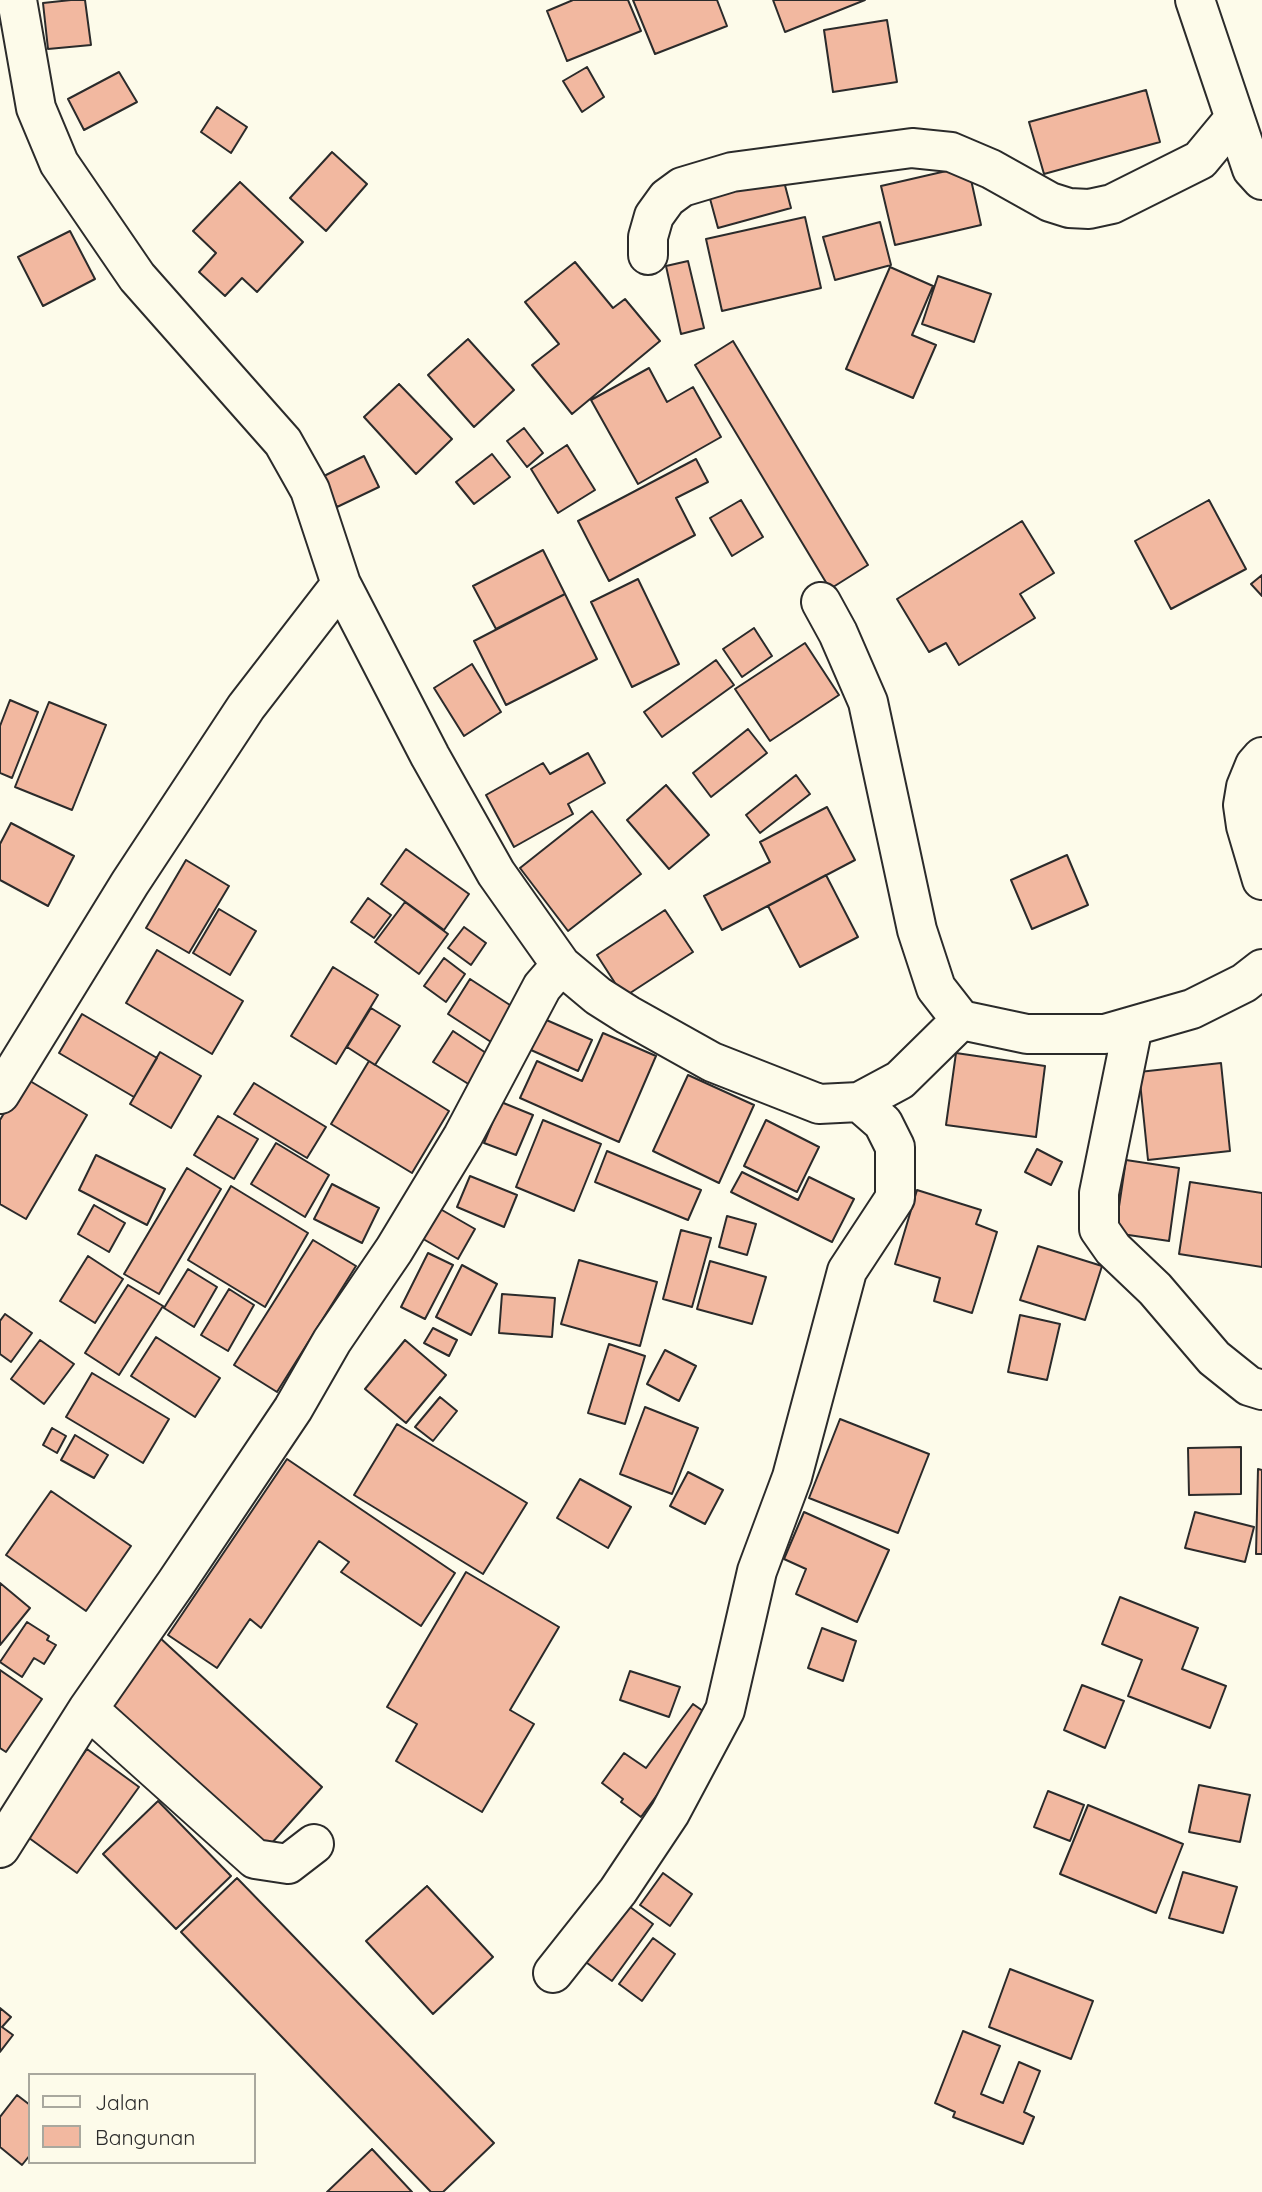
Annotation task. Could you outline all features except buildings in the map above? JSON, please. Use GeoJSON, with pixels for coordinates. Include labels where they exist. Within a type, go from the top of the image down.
{"type":"FeatureCollection","features":[{"type":"Feature","properties":{"kind":"street"},"geometry":{"type":"LineString","coordinates":[[17,0],[36,108],[59,163],[137,277],[283,442],[310,489],[341,584],[430,756],[496,873],[562,965],[598,996],[618,1009],[712,1062],[820,1104],[859,1102],[900,1080],[961,1020]]}},
{"type":"Feature","properties":{"kind":"street"},"geometry":{"type":"LineString","coordinates":[[1195,0],[1252,169],[1262,180]]}},
{"type":"Feature","properties":{"kind":"street"},"geometry":{"type":"LineString","coordinates":[[648,255],[648,237],[654,216],[667,198],[682,187],[732,172],[912,148],[951,152],[991,169],[1049,202],[1069,208],[1089,209],[1112,204],[1200,160],[1234,119]]}},
{"type":"Feature","properties":{"kind":"street"},"geometry":{"type":"LineString","coordinates":[[0,1094],[130,883],[246,707],[341,584]]}},
{"type":"Feature","properties":{"kind":"street"},"geometry":{"type":"LineString","coordinates":[[821,602],[838,633],[868,702],[916,930],[936,988],[961,1020],[1027,1034],[1105,1034],[1192,1009],[1244,983],[1262,969]]}},
{"type":"Feature","properties":{"kind":"street"},"geometry":{"type":"LineString","coordinates":[[1262,757],[1255,765],[1246,787],[1243,805],[1246,826],[1262,880]]}},
{"type":"Feature","properties":{"kind":"street"},"geometry":{"type":"LineString","coordinates":[[0,1848],[88,1709],[293,1409],[332,1341],[394,1250],[463,1136],[542,987],[562,965]]}},
{"type":"Feature","properties":{"kind":"street"},"geometry":{"type":"LineString","coordinates":[[1133,1026],[1099,1192],[1099,1229],[1113,1249],[1155,1289],[1214,1358],[1249,1386],[1262,1390]]}},
{"type":"Feature","properties":{"kind":"street"},"geometry":{"type":"LineString","coordinates":[[553,1973],[618,1891],[670,1813],[725,1710],[757,1571],[792,1477],[847,1271],[895,1198],[895,1147],[883,1123],[859,1102]]}},
{"type":"Feature","properties":{"kind":"street"},"geometry":{"type":"LineString","coordinates":[[88,1709],[255,1859],[288,1864],[314,1844]]}}]}
